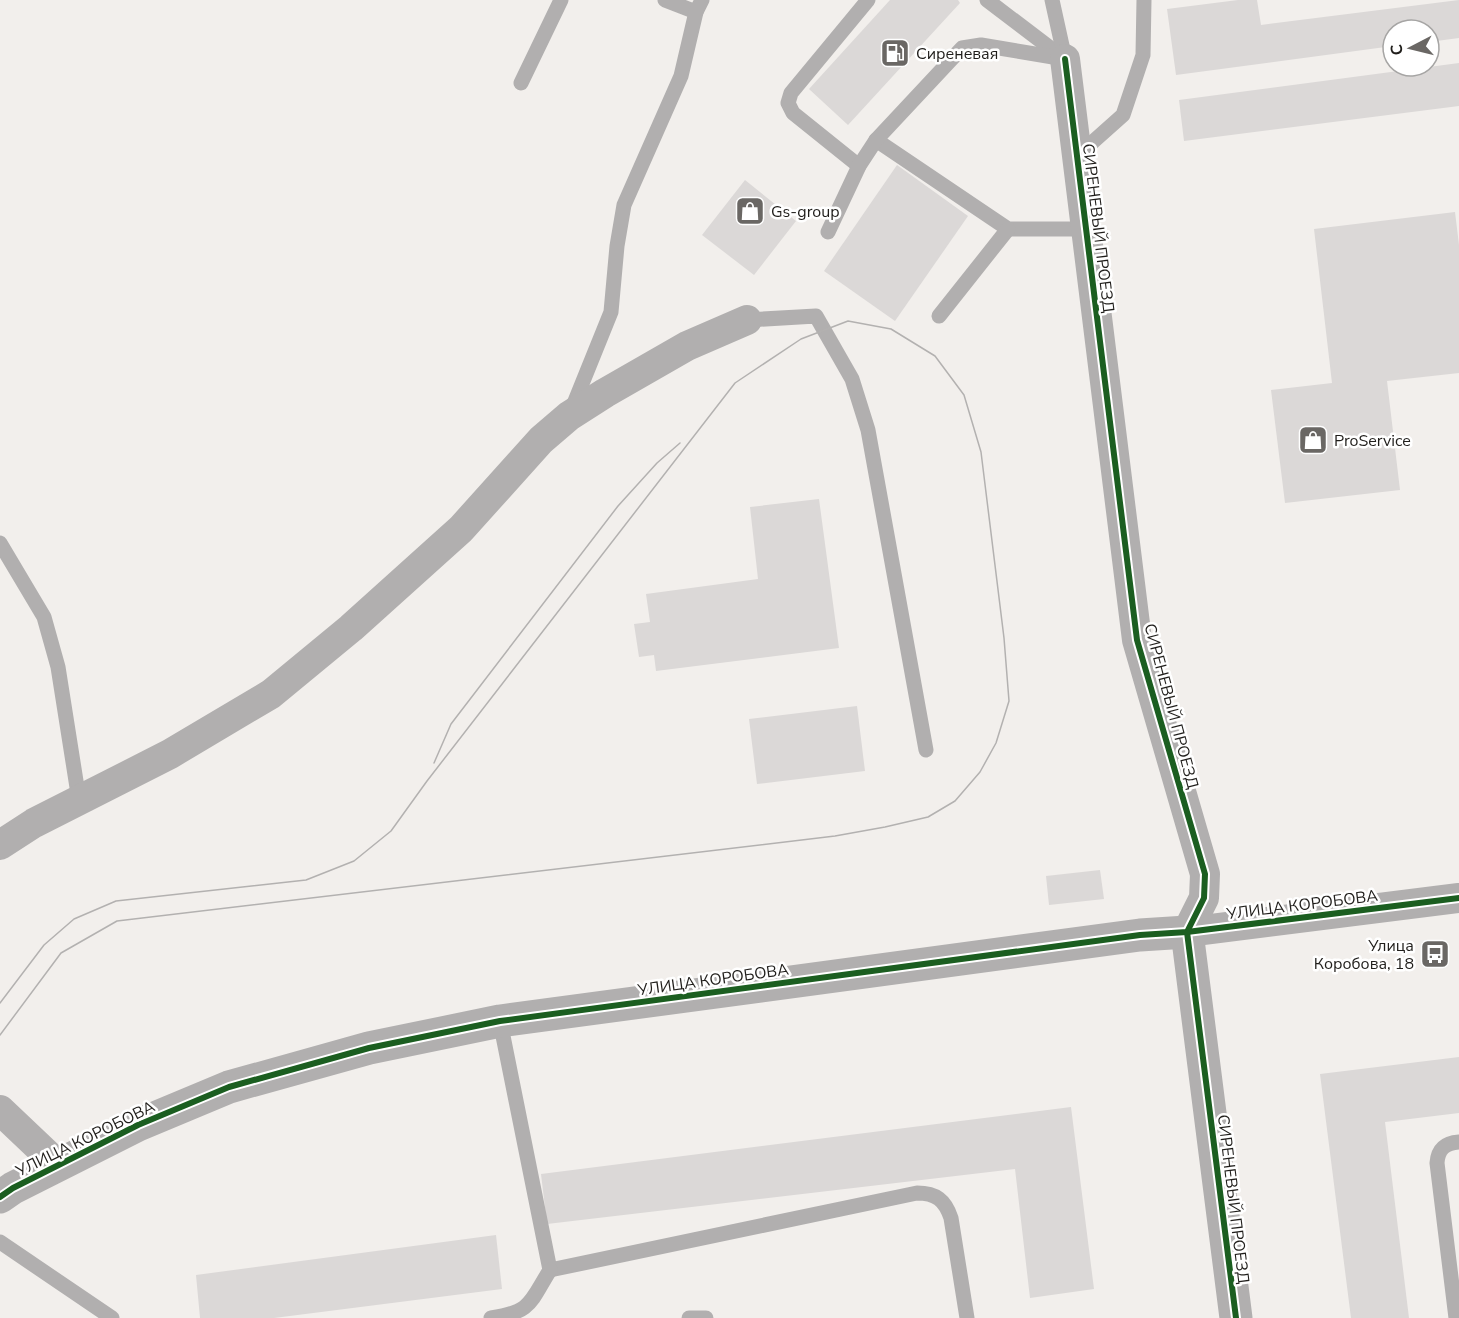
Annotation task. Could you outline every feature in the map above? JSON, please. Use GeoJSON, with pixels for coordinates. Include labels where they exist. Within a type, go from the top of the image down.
{"type":"FeatureCollection","features":[{"type":"Feature","properties":{"kind":"street","name":"СИРЕНЕВЫЙ ПРОЕЗД"},"geometry":{"type":"LineString","coordinates":[[1065,59],[1137,640],[1204,874],[1204,898],[1187,932],[1236,1318]]}},
{"type":"Feature","properties":{"kind":"street"},"geometry":{"type":"LineString","coordinates":[[0,844],[34,823],[170,754],[271,694],[351,628],[461,529],[541,440],[569,416],[687,346],[747,320]]}},
{"type":"Feature","properties":{"kind":"street","name":"УЛИЦА КОРОБОВА"},"geometry":{"type":"LineString","coordinates":[[0,1197],[13,1188],[138,1125],[229,1087],[369,1048],[500,1021],[1128,936],[1187,932],[1459,898]]}},
{"type":"Feature","properties":{"kind":"street"},"geometry":{"type":"LineString","coordinates":[[0,1110],[58,1165]]}},
{"type":"Feature","properties":{"kind":"lane"},"geometry":{"type":"LineString","coordinates":[[521,83],[561,0]]}},
{"type":"Feature","properties":{"kind":"lane"},"geometry":{"type":"LineString","coordinates":[[569,416],[611,312],[617,246],[624,205],[681,76],[699,6],[665,0]]}},
{"type":"Feature","properties":{"kind":"lane"},"geometry":{"type":"LineString","coordinates":[[859,166],[793,113],[788,103],[791,93],[868,0]]}},
{"type":"Feature","properties":{"kind":"lane"},"geometry":{"type":"LineString","coordinates":[[987,0],[1065,59]]}},
{"type":"Feature","properties":{"kind":"lane"},"geometry":{"type":"LineString","coordinates":[[1053,0],[1065,59]]}},
{"type":"Feature","properties":{"kind":"lane"},"geometry":{"type":"LineString","coordinates":[[1077,156],[1123,115],[1143,55],[1144,0]]}},
{"type":"Feature","properties":{"kind":"lane"},"geometry":{"type":"LineString","coordinates":[[828,232],[859,166],[876,140],[962,48],[981,45],[1065,59]]}},
{"type":"Feature","properties":{"kind":"lane"},"geometry":{"type":"LineString","coordinates":[[876,140],[1008,229],[1086,229]]}},
{"type":"Feature","properties":{"kind":"lane"},"geometry":{"type":"LineString","coordinates":[[939,316],[1008,229]]}},
{"type":"Feature","properties":{"kind":"lane"},"geometry":{"type":"LineString","coordinates":[[747,320],[816,316],[852,379],[868,429],[926,750]]}},
{"type":"Feature","properties":{"kind":"lane"},"geometry":{"type":"LineString","coordinates":[[0,543],[44,617],[58,667],[79,800]]}},
{"type":"Feature","properties":{"kind":"lane"},"geometry":{"type":"LineString","coordinates":[[491,1318],[513,1315],[523,1310],[530,1303],[550,1269],[500,1021]]}},
{"type":"Feature","properties":{"kind":"lane"},"geometry":{"type":"LineString","coordinates":[[1456,1318],[1437,1163],[1441,1149],[1446,1145],[1459,1142]]}},
{"type":"Feature","properties":{"kind":"lane"},"geometry":{"type":"LineString","coordinates":[[550,1269],[917,1193],[928,1193],[939,1198],[947,1207],[951,1218],[966,1318]]}},
{"type":"Feature","properties":{"kind":"lane"},"geometry":{"type":"LineString","coordinates":[[0,1242],[112,1318]]}},
{"type":"Feature","properties":{"kind":"lane"},"geometry":{"type":"LineString","coordinates":[[689,1318],[706,1318]]}},
{"type":"Feature","properties":{"kind":"building"},"geometry":{"type":"Polygon","coordinates":[[[890,0],[958,0],[960,3],[848,125],[809,89],[890,0]]]}},
{"type":"Feature","properties":{"kind":"building"},"geometry":{"type":"Polygon","coordinates":[[[1238,0],[1257,0],[1261,25],[1459,0],[1459,38],[1441,40],[1441,18],[1381,18],[1381,48],[1176,75],[1167,9],[1238,0]]]}},
{"type":"Feature","properties":{"kind":"building"},"geometry":{"type":"Polygon","coordinates":[[[1459,63],[1459,106],[1184,141],[1179,100],[1381,73],[1381,78],[1441,78],[1441,65],[1459,63]]]}},
{"type":"Feature","properties":{"kind":"building"},"geometry":{"type":"Polygon","coordinates":[[[897,165],[968,216],[895,321],[824,271],[897,165]]]}},
{"type":"Feature","properties":{"kind":"building"},"geometry":{"type":"Polygon","coordinates":[[[745,180],[796,221],[754,275],[702,235],[745,180]]]}},
{"type":"Feature","properties":{"kind":"building"},"geometry":{"type":"Polygon","coordinates":[[[1455,212],[1459,245],[1459,373],[1387,381],[1400,490],[1285,503],[1271,390],[1332,383],[1314,229],[1455,212]]]}},
{"type":"Feature","properties":{"kind":"building"},"geometry":{"type":"Polygon","coordinates":[[[819,499],[839,648],[656,671],[654,655],[639,657],[634,624],[650,622],[646,594],[758,579],[750,507],[819,499]]]}},
{"type":"Feature","properties":{"kind":"building"},"geometry":{"type":"Polygon","coordinates":[[[857,706],[865,771],[757,784],[749,719],[857,706]]]}},
{"type":"Feature","properties":{"kind":"building"},"geometry":{"type":"Polygon","coordinates":[[[1100,870],[1104,899],[1049,905],[1046,876],[1100,870]]]}},
{"type":"Feature","properties":{"kind":"building"},"geometry":{"type":"Polygon","coordinates":[[[1459,1057],[1459,1113],[1385,1122],[1409,1318],[1351,1318],[1320,1074],[1459,1057]]]}},
{"type":"Feature","properties":{"kind":"building"},"geometry":{"type":"Polygon","coordinates":[[[1071,1107],[1094,1289],[1030,1298],[1015,1169],[547,1224],[541,1174],[1071,1107]]]}},
{"type":"Feature","properties":{"kind":"building"},"geometry":{"type":"Polygon","coordinates":[[[496,1235],[502,1289],[274,1318],[200,1318],[196,1275],[496,1235]]]}},
{"type":"Feature","properties":{"kind":"tram line"},"geometry":{"type":"LineString","coordinates":[[0,1003],[44,945],[74,919],[116,901],[306,880],[354,861],[391,831],[427,781],[735,383],[801,339],[848,321],[891,329],[935,356],[964,395],[981,452],[1004,638],[1009,701],[996,743],[980,772],[955,801],[928,817],[835,836],[117,921],[61,953],[0,1035]]}},
{"type":"Feature","properties":{"kind":"tram line"},"geometry":{"type":"LineString","coordinates":[[434,763],[451,724],[618,506],[657,463],[680,443]]}},
{"type":"Feature","properties":{"kind":"cycle path"},"geometry":{"type":"LineString","coordinates":[[1065,59],[1137,640],[1205,874],[1204,898],[1187,932],[1236,1318]]}},
{"type":"Feature","properties":{"kind":"cycle path"},"geometry":{"type":"LineString","coordinates":[[0,1197],[13,1188],[138,1125],[229,1087],[369,1048],[500,1021],[1140,935],[1187,932],[1459,898]]}},
{"type":"Feature","properties":{"kind":"place","name":"Сиреневая"},"geometry":{"type":"Point","coordinates":[895,53]}},
{"type":"Feature","properties":{"kind":"place","name":"Gs-group"},"geometry":{"type":"Point","coordinates":[750,211]}},
{"type":"Feature","properties":{"kind":"place","name":"ProService"},"geometry":{"type":"Point","coordinates":[1313,440]}},
{"type":"Feature","properties":{"kind":"place","name":"Улица Коробова, 18"},"geometry":{"type":"Point","coordinates":[1435,954]}}]}
